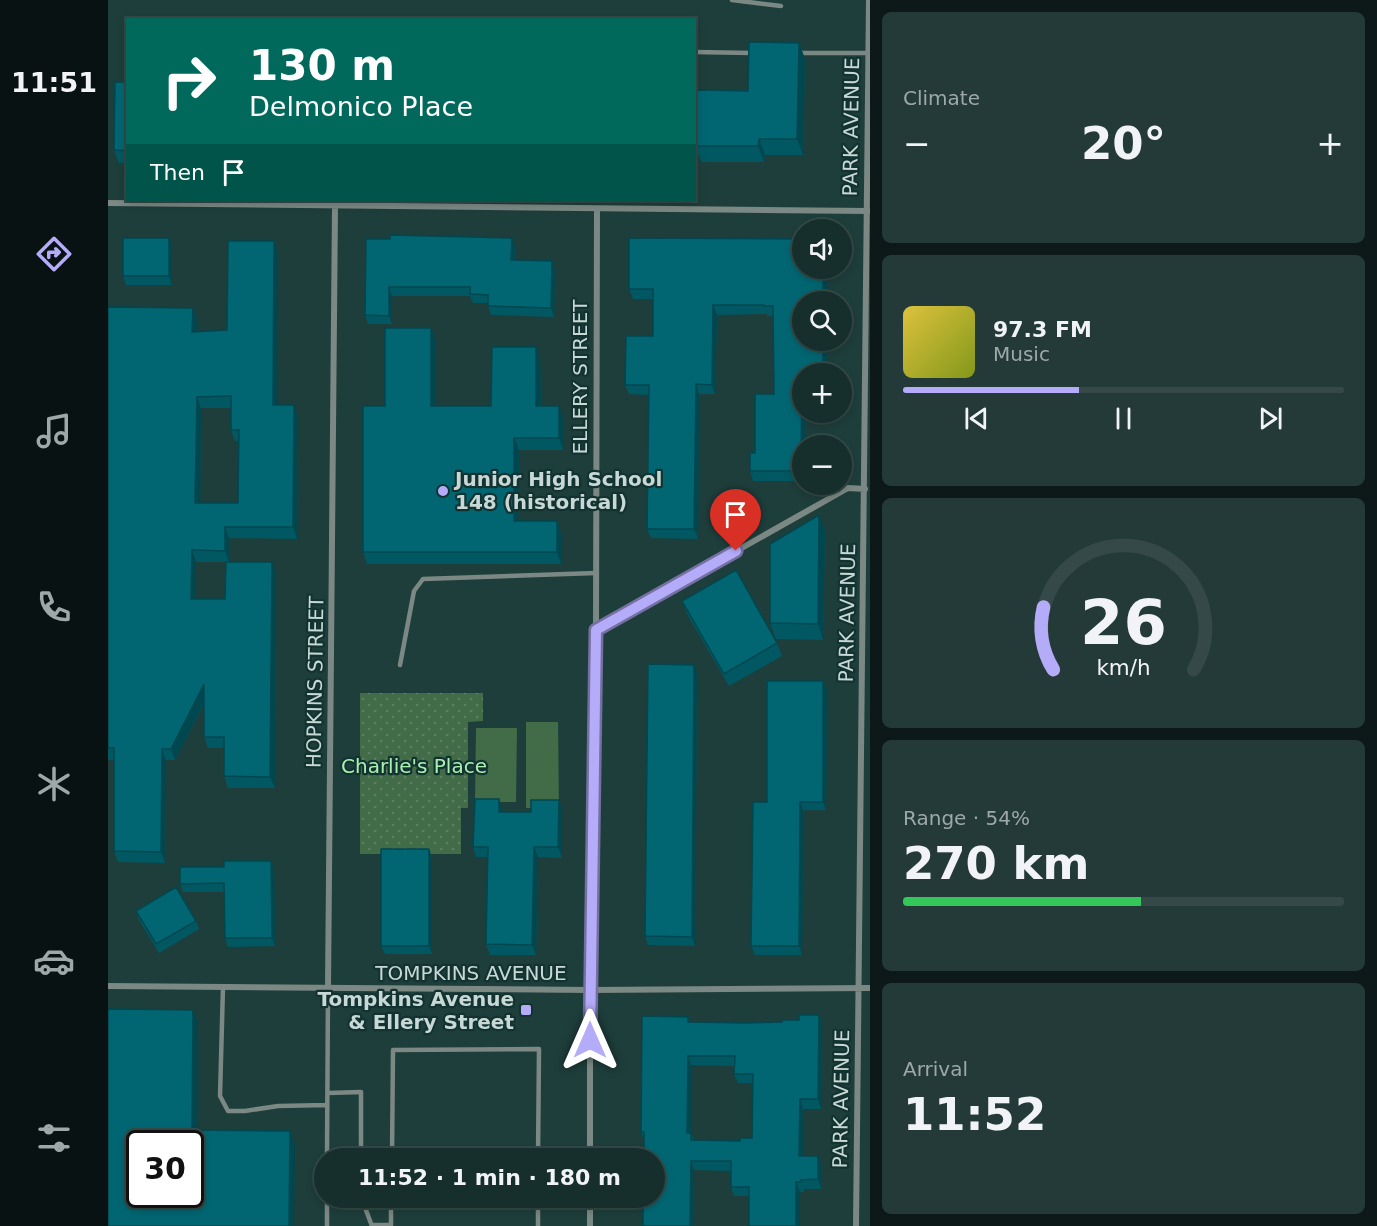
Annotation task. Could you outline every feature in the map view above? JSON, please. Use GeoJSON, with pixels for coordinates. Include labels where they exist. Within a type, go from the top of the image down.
{"type":"FeatureCollection","features":[{"type":"Feature","properties":{"kind":"street","name":"PARK AVENUE"},"geometry":{"type":"LineString","coordinates":[[856,1226],[869,211],[869,0]]}},
{"type":"Feature","properties":{"kind":"street"},"geometry":{"type":"LineString","coordinates":[[108,203],[869,211]]}},
{"type":"Feature","properties":{"kind":"street","name":"HOPKINS STREET"},"geometry":{"type":"LineString","coordinates":[[328,988],[335,206]]}},
{"type":"Feature","properties":{"kind":"street","name":"ELLERY STREET"},"geometry":{"type":"LineString","coordinates":[[590,1148],[590,990],[596,630],[597,208]]}},
{"type":"Feature","properties":{"kind":"street"},"geometry":{"type":"LineString","coordinates":[[596,630],[848,488],[864,489]]}},
{"type":"Feature","properties":{"kind":"street","name":"TOMPKINS AVENUE"},"geometry":{"type":"LineString","coordinates":[[108,986],[590,990],[870,988]]}},
{"type":"Feature","properties":{"kind":"street"},"geometry":{"type":"LineString","coordinates":[[590,1208],[590,1226]]}},
{"type":"Feature","properties":{"kind":"lane"},"geometry":{"type":"LineString","coordinates":[[732,0],[781,6]]}},
{"type":"Feature","properties":{"kind":"lane"},"geometry":{"type":"LineString","coordinates":[[696,52],[764,53]]}},
{"type":"Feature","properties":{"kind":"lane"},"geometry":{"type":"LineString","coordinates":[[787,53],[869,53]]}},
{"type":"Feature","properties":{"kind":"lane"},"geometry":{"type":"LineString","coordinates":[[400,665],[414,591],[423,579],[596,573]]}},
{"type":"Feature","properties":{"kind":"lane"},"geometry":{"type":"LineString","coordinates":[[222,987],[220,1096],[228,1110],[245,1111],[289,1105],[327,1106]]}},
{"type":"Feature","properties":{"kind":"lane","name":"HOPKINS STREET"},"geometry":{"type":"LineString","coordinates":[[327,1148],[328,988]]}},
{"type":"Feature","properties":{"kind":"lane"},"geometry":{"type":"LineString","coordinates":[[392,1148],[393,1050],[539,1049],[538,1148]]}},
{"type":"Feature","properties":{"kind":"lane"},"geometry":{"type":"LineString","coordinates":[[328,1093],[361,1092],[361,1148]]}},
{"type":"Feature","properties":{"kind":"lane"},"geometry":{"type":"LineString","coordinates":[[327,1208],[327,1226]]}},
{"type":"Feature","properties":{"kind":"lane"},"geometry":{"type":"LineString","coordinates":[[365,1208],[372,1226],[391,1225],[392,1208]]}},
{"type":"Feature","properties":{"kind":"lane"},"geometry":{"type":"LineString","coordinates":[[538,1208],[538,1226]]}},
{"type":"Feature","properties":{"kind":"green space","name":"Charlie's Place"},"geometry":{"type":"Polygon","coordinates":[[[360,693],[483,693],[483,721],[468,722],[468,808],[461,808],[461,854],[360,854],[360,693]]]}},
{"type":"Feature","properties":{"kind":"green space"},"geometry":{"type":"Polygon","coordinates":[[[526,722],[558,722],[559,808],[526,808],[526,722]]]}},
{"type":"Feature","properties":{"kind":"green space"},"geometry":{"type":"Polygon","coordinates":[[[476,728],[517,728],[516,802],[475,802],[476,728]]]}},
{"type":"Feature","properties":{"kind":"building"},"geometry":{"type":"Polygon","coordinates":[[[749,42],[799,43],[797,139],[759,139],[758,146],[696,146],[696,90],[748,91],[749,42]]]}},
{"type":"Feature","properties":{"kind":"building"},"geometry":{"type":"Polygon","coordinates":[[[115,82],[126,82],[126,151],[114,150],[115,82]]]}},
{"type":"Feature","properties":{"kind":"building"},"geometry":{"type":"Polygon","coordinates":[[[390,235],[512,238],[511,260],[552,261],[551,308],[488,306],[488,295],[470,294],[470,287],[389,287],[389,316],[365,315],[366,239],[390,239],[390,235]]]}},
{"type":"Feature","properties":{"kind":"building"},"geometry":{"type":"Polygon","coordinates":[[[123,238],[169,238],[169,276],[123,276],[123,238]]]}},
{"type":"Feature","properties":{"kind":"building"},"geometry":{"type":"Polygon","coordinates":[[[629,238],[792,239],[792,279],[823,279],[823,291],[792,291],[792,351],[823,351],[823,363],[792,363],[792,423],[801,423],[801,435],[792,435],[792,471],[750,471],[750,453],[755,453],[755,394],[774,394],[773,306],[713,305],[712,385],[696,384],[694,529],[647,529],[649,385],[625,385],[626,336],[653,336],[653,289],[629,289],[629,238]]]}},
{"type":"Feature","properties":{"kind":"building"},"geometry":{"type":"Polygon","coordinates":[[[228,241],[274,241],[273,405],[294,405],[293,527],[225,527],[225,551],[192,550],[191,599],[225,599],[226,562],[272,562],[270,777],[224,776],[224,737],[204,737],[204,684],[171,749],[162,749],[161,852],[114,851],[114,748],[108,748],[108,307],[193,308],[192,332],[227,330],[228,241]],[[231,396],[197,397],[195,503],[238,503],[239,430],[231,430],[231,396]]]}},
{"type":"Feature","properties":{"kind":"building","name":"Junior High School 148 (historical)"},"geometry":{"type":"Polygon","coordinates":[[[385,328],[431,328],[431,406],[491,406],[492,347],[536,347],[536,406],[559,406],[559,438],[514,438],[514,521],[557,521],[557,552],[363,552],[363,406],[385,406],[385,328]]]}},
{"type":"Feature","properties":{"kind":"building"},"geometry":{"type":"Polygon","coordinates":[[[819,515],[818,624],[770,623],[770,544],[819,515]]]}},
{"type":"Feature","properties":{"kind":"building"},"geometry":{"type":"Polygon","coordinates":[[[736,570],[777,643],[724,674],[682,601],[736,570]]]}},
{"type":"Feature","properties":{"kind":"building"},"geometry":{"type":"Polygon","coordinates":[[[648,664],[694,665],[692,937],[645,936],[648,664]]]}},
{"type":"Feature","properties":{"kind":"building"},"geometry":{"type":"Polygon","coordinates":[[[767,681],[823,681],[823,802],[800,802],[799,946],[751,946],[753,802],[767,802],[767,681]]]}},
{"type":"Feature","properties":{"kind":"building"},"geometry":{"type":"Polygon","coordinates":[[[475,799],[499,799],[499,812],[531,812],[531,800],[559,800],[558,847],[534,847],[532,945],[486,944],[488,847],[473,847],[475,799]]]}},
{"type":"Feature","properties":{"kind":"building"},"geometry":{"type":"Polygon","coordinates":[[[381,849],[429,849],[429,946],[381,946],[381,849]]]}},
{"type":"Feature","properties":{"kind":"building"},"geometry":{"type":"Polygon","coordinates":[[[224,861],[271,861],[272,938],[225,938],[224,883],[180,884],[180,867],[224,867],[224,861]]]}},
{"type":"Feature","properties":{"kind":"building"},"geometry":{"type":"Polygon","coordinates":[[[176,887],[196,921],[156,944],[136,911],[176,887]]]}},
{"type":"Feature","properties":{"kind":"building"},"geometry":{"type":"Polygon","coordinates":[[[108,1009],[193,1010],[192,1130],[126,1130],[126,1208],[204,1208],[204,1130],[290,1131],[289,1226],[108,1226],[108,1009]]]}},
{"type":"Feature","properties":{"kind":"building"},"geometry":{"type":"Polygon","coordinates":[[[799,1015],[819,1015],[818,1099],[800,1099],[799,1156],[818,1156],[818,1179],[796,1182],[796,1226],[749,1226],[749,1187],[731,1187],[731,1161],[691,1161],[690,1226],[643,1226],[643,1208],[665,1208],[665,1148],[644,1148],[644,1132],[641,1132],[642,1016],[688,1017],[688,1022],[745,1023],[782,1022],[782,1020],[799,1020],[799,1015]],[[688,1056],[687,1133],[691,1133],[691,1140],[740,1141],[740,1138],[752,1138],[753,1074],[734,1074],[735,1056],[688,1056]]]}},
{"type":"Feature","properties":{"kind":"place","name":"Junior High School 148 (historical)"},"geometry":{"type":"Point","coordinates":[443,491]}},
{"type":"Feature","properties":{"kind":"place","name":"Tompkins Avenue & Ellery Street"},"geometry":{"type":"Point","coordinates":[526,1010]}},
{"type":"Feature","properties":{"kind":"route"},"geometry":{"type":"LineString","coordinates":[[590,1040],[596,630],[736,551]]}}]}
